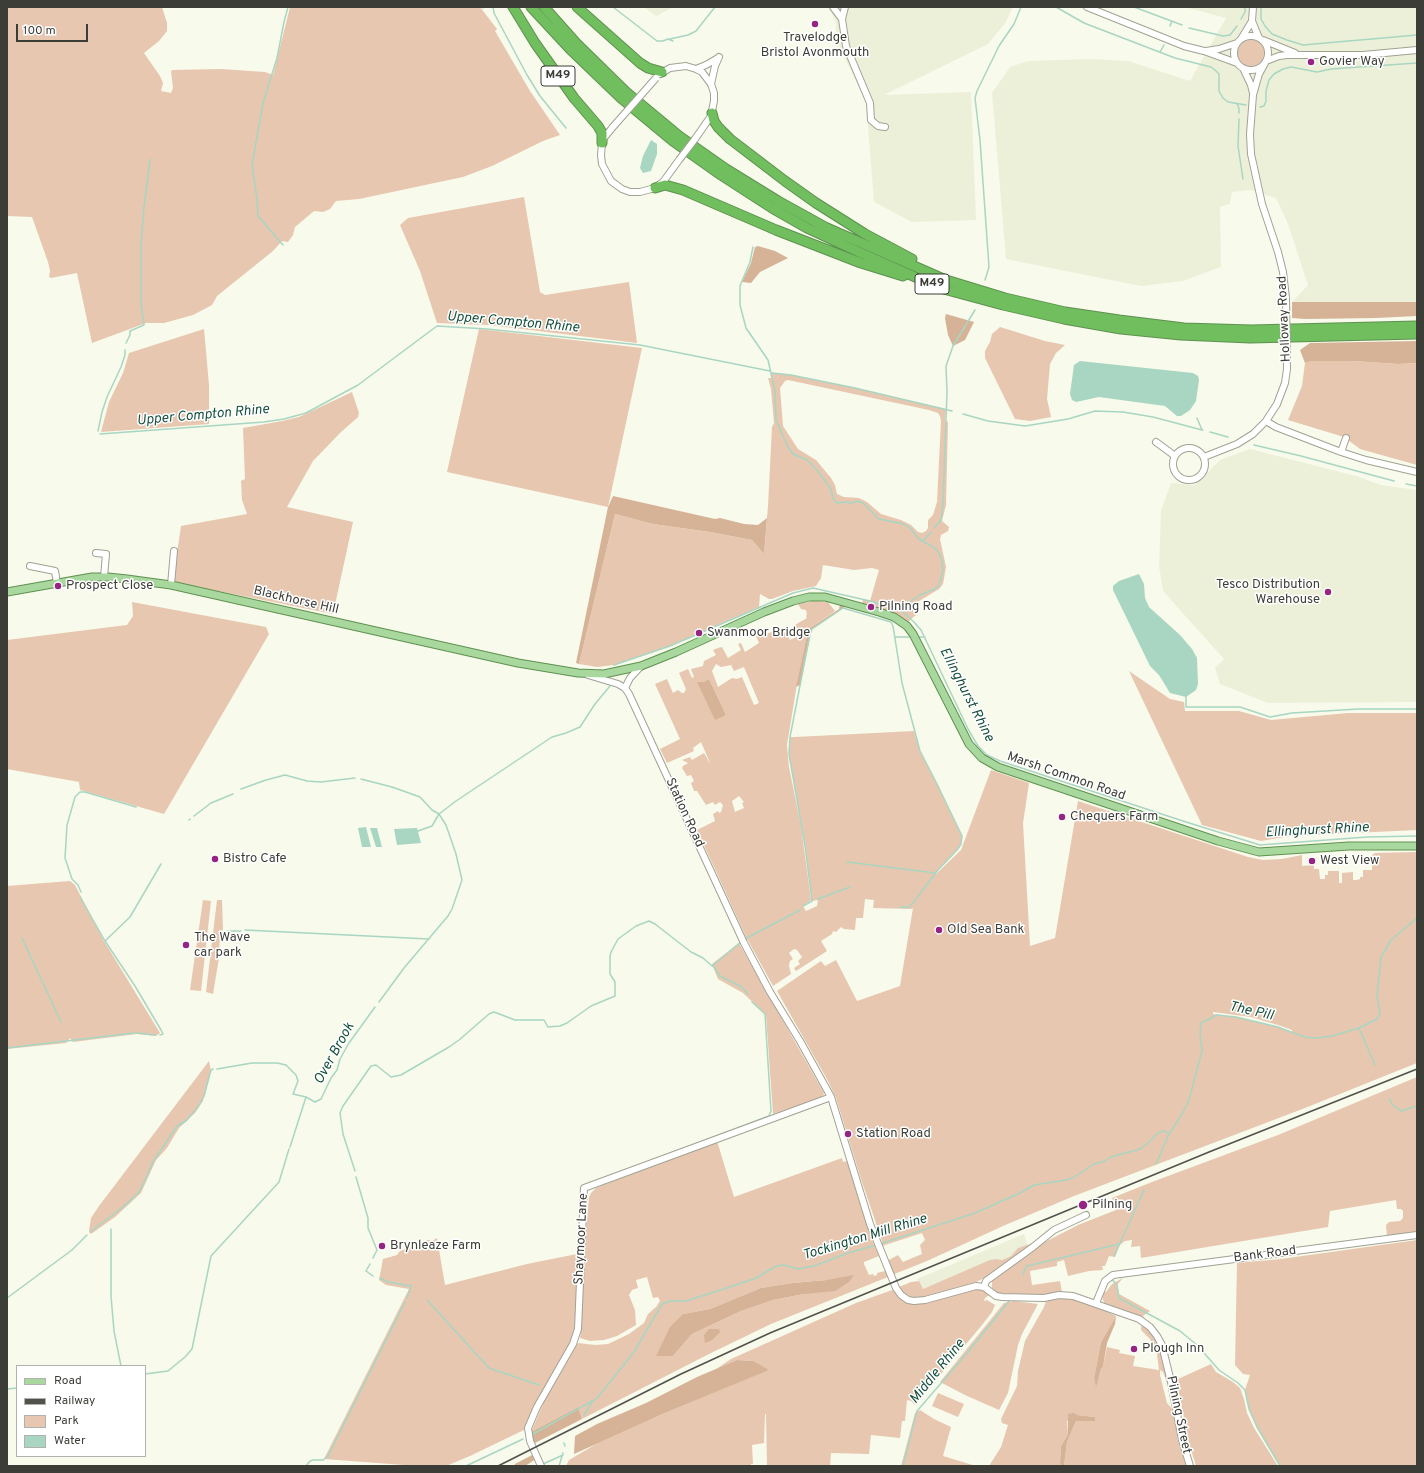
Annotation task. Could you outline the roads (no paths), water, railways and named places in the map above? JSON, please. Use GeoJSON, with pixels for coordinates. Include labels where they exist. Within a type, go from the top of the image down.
{"type":"FeatureCollection","features":[{"type":"Feature","properties":{"kind":"highway","name":"M49"},"geometry":{"type":"LineString","coordinates":[[513,7],[539,49],[574,98],[598,126],[602,133],[602,143]]}},
{"type":"Feature","properties":{"kind":"highway","name":"M49"},"geometry":{"type":"LineString","coordinates":[[532,7],[570,49],[621,98],[673,141],[720,176],[807,228],[940,288]]}},
{"type":"Feature","properties":{"kind":"highway","name":"M49"},"geometry":{"type":"LineString","coordinates":[[544,7],[576,43],[626,92],[679,136],[726,169],[778,201],[825,227],[967,287],[1005,298],[1065,312],[1184,328],[1251,330],[1417,326]]}},
{"type":"Feature","properties":{"kind":"highway"},"geometry":{"type":"LineString","coordinates":[[577,7],[640,63],[659,75]]}},
{"type":"Feature","properties":{"kind":"highway","name":"M49"},"geometry":{"type":"LineString","coordinates":[[712,113],[714,121],[718,127],[730,139],[816,203],[865,234],[967,287]]}},
{"type":"Feature","properties":{"kind":"highway","name":"M49"},"geometry":{"type":"LineString","coordinates":[[655,188],[665,185],[683,190],[776,230],[861,263],[940,288],[1003,305],[1064,319],[1128,330],[1181,335],[1250,338],[1417,334]]}},
{"type":"Feature","properties":{"kind":"main road","name":"Blackhorse Hill"},"geometry":{"type":"LineString","coordinates":[[7,592],[92,577],[127,578],[171,585],[518,663],[578,673]]}},
{"type":"Feature","properties":{"kind":"main road","name":"Marsh Common Road"},"geometry":{"type":"LineString","coordinates":[[578,673],[604,674],[641,666],[676,652],[764,612],[793,601],[809,597],[825,597],[894,617],[906,625],[915,637],[969,744],[982,758],[998,767],[1218,841],[1259,852],[1349,846],[1417,846]]}},
{"type":"Feature","properties":{"kind":"street"},"geometry":{"type":"LineString","coordinates":[[833,7],[842,19]]}},
{"type":"Feature","properties":{"kind":"street"},"geometry":{"type":"LineString","coordinates":[[845,7],[842,19],[846,46],[870,103],[871,120],[878,126],[885,127]]}},
{"type":"Feature","properties":{"kind":"street"},"geometry":{"type":"LineString","coordinates":[[1087,7],[1184,46],[1204,51],[1237,63],[1243,68],[1252,70],[1257,69],[1266,62],[1279,56],[1363,55],[1417,50]]}},
{"type":"Feature","properties":{"kind":"street"},"geometry":{"type":"LineString","coordinates":[[1237,63],[1234,53],[1252,21],[1253,7]]}},
{"type":"Feature","properties":{"kind":"street"},"geometry":{"type":"LineString","coordinates":[[1252,21],[1260,39],[1267,47],[1268,57],[1266,62]]}},
{"type":"Feature","properties":{"kind":"street"},"geometry":{"type":"LineString","coordinates":[[1204,51],[1219,49],[1239,42],[1250,36],[1300,55]]}},
{"type":"Feature","properties":{"kind":"street"},"geometry":{"type":"LineString","coordinates":[[696,69],[719,57],[715,66],[711,84]]}},
{"type":"Feature","properties":{"kind":"street","name":"Holloway Road"},"geometry":{"type":"LineString","coordinates":[[1204,457],[1237,444],[1253,434],[1266,421],[1277,404],[1285,383],[1287,369],[1286,298],[1283,272],[1262,204],[1251,154],[1250,134],[1253,95],[1259,74],[1266,62]]}},
{"type":"Feature","properties":{"kind":"street"},"geometry":{"type":"LineString","coordinates":[[678,66],[686,66],[696,69],[707,78],[711,84],[714,93],[712,113],[708,122],[663,182],[655,188],[640,192],[630,192],[622,189],[611,181],[602,164],[602,143],[612,128],[659,75],[678,66]]}},
{"type":"Feature","properties":{"kind":"street","name":"Holloway Road"},"geometry":{"type":"LineString","coordinates":[[1243,68],[1251,85],[1253,95]]}},
{"type":"Feature","properties":{"kind":"street"},"geometry":{"type":"LineString","coordinates":[[1266,421],[1276,427],[1341,452],[1366,460],[1417,472]]}},
{"type":"Feature","properties":{"kind":"street"},"geometry":{"type":"LineString","coordinates":[[1341,452],[1346,438]]}},
{"type":"Feature","properties":{"kind":"street"},"geometry":{"type":"LineString","coordinates":[[1156,442],[1175,456]]}},
{"type":"Feature","properties":{"kind":"street"},"geometry":{"type":"LineString","coordinates":[[1187,448],[1197,450],[1204,457],[1205,468],[1203,473],[1195,480],[1186,481],[1177,476],[1174,472],[1172,461],[1178,452],[1187,448]]}},
{"type":"Feature","properties":{"kind":"street"},"geometry":{"type":"LineString","coordinates":[[96,553],[106,554],[104,577]]}},
{"type":"Feature","properties":{"kind":"street"},"geometry":{"type":"LineString","coordinates":[[171,585],[172,555]]}},
{"type":"Feature","properties":{"kind":"street"},"geometry":{"type":"LineString","coordinates":[[30,566],[55,570],[57,583]]}},
{"type":"Feature","properties":{"kind":"street"},"geometry":{"type":"LineString","coordinates":[[578,673],[611,681],[625,688],[630,678],[641,666]]}},
{"type":"Feature","properties":{"kind":"street","name":"Station Road"},"geometry":{"type":"LineString","coordinates":[[625,688],[636,707],[742,940],[770,992],[800,1041],[831,1097],[878,1244],[896,1288],[908,1300],[914,1301],[925,1300],[971,1287],[984,1287]]}},
{"type":"Feature","properties":{"kind":"street","name":"Shaymoor Lane"},"geometry":{"type":"LineString","coordinates":[[540,1464],[530,1440],[528,1428],[537,1407],[573,1344],[578,1329],[584,1188],[831,1097]]}},
{"type":"Feature","properties":{"kind":"street"},"geometry":{"type":"LineString","coordinates":[[984,1287],[986,1281],[1054,1230],[1086,1215]]}},
{"type":"Feature","properties":{"kind":"street","name":"Bank Road"},"geometry":{"type":"LineString","coordinates":[[1096,1303],[1105,1281],[1110,1276],[1417,1235]]}},
{"type":"Feature","properties":{"kind":"street","name":"Pilning Street"},"geometry":{"type":"LineString","coordinates":[[984,1287],[998,1297],[1044,1298],[1060,1295],[1073,1296],[1096,1303],[1139,1320],[1150,1327],[1162,1346],[1171,1382],[1182,1440],[1190,1466]]}},
{"type":"Feature","properties":{"kind":"water"},"geometry":{"type":"Polygon","coordinates":[[[651,140],[657,144],[657,154],[651,171],[643,173],[640,168],[643,156],[651,140]]]}},
{"type":"Feature","properties":{"kind":"water"},"geometry":{"type":"Polygon","coordinates":[[[1080,361],[1193,373],[1198,376],[1199,380],[1196,401],[1190,410],[1181,416],[1177,416],[1165,406],[1099,397],[1076,402],[1072,400],[1070,394],[1074,365],[1080,361]]]}},
{"type":"Feature","properties":{"kind":"water"},"geometry":{"type":"Polygon","coordinates":[[[1139,574],[1144,584],[1145,598],[1149,607],[1180,635],[1192,649],[1197,658],[1198,684],[1196,690],[1186,697],[1170,693],[1159,675],[1150,666],[1113,590],[1113,586],[1119,581],[1139,574]]]}},
{"type":"Feature","properties":{"kind":"water"},"geometry":{"type":"Polygon","coordinates":[[[366,827],[371,847],[362,847],[358,828],[366,827]]]}},
{"type":"Feature","properties":{"kind":"water"},"geometry":{"type":"Polygon","coordinates":[[[370,828],[377,828],[382,847],[376,847],[370,828]]]}},
{"type":"Feature","properties":{"kind":"water"},"geometry":{"type":"Polygon","coordinates":[[[417,828],[421,843],[397,845],[394,829],[417,828]]]}},
{"type":"Feature","properties":{"kind":"waterway"},"geometry":{"type":"LineString","coordinates":[[283,245],[258,216],[252,165],[263,103],[277,58],[288,7]]}},
{"type":"Feature","properties":{"kind":"waterway"},"geometry":{"type":"LineString","coordinates":[[493,7],[494,13],[527,75],[540,96],[566,128]]}},
{"type":"Feature","properties":{"kind":"waterway"},"geometry":{"type":"LineString","coordinates":[[613,7],[657,41],[668,39],[673,41]]}},
{"type":"Feature","properties":{"kind":"waterway"},"geometry":{"type":"LineString","coordinates":[[670,39],[688,35],[696,31],[715,7]]}},
{"type":"Feature","properties":{"kind":"waterway"},"geometry":{"type":"LineString","coordinates":[[985,280],[989,267],[980,140],[975,98],[999,46],[1014,24],[1021,7]]}},
{"type":"Feature","properties":{"kind":"waterway"},"geometry":{"type":"LineString","coordinates":[[1056,7],[1084,23],[1175,58],[1211,67],[1219,74],[1219,91],[1223,98],[1228,102],[1246,105]]}},
{"type":"Feature","properties":{"kind":"waterway"},"geometry":{"type":"LineString","coordinates":[[1134,7],[1182,25]]}},
{"type":"Feature","properties":{"kind":"waterway"},"geometry":{"type":"LineString","coordinates":[[1241,19],[1245,12],[1245,7]]}},
{"type":"Feature","properties":{"kind":"waterway"},"geometry":{"type":"LineString","coordinates":[[1261,7],[1261,19],[1272,34],[1303,45],[1417,35]]}},
{"type":"Feature","properties":{"kind":"waterway"},"geometry":{"type":"LineString","coordinates":[[1170,26],[1172,21]]}},
{"type":"Feature","properties":{"kind":"waterway"},"geometry":{"type":"LineString","coordinates":[[1189,28],[1223,36],[1230,35],[1237,26]]}},
{"type":"Feature","properties":{"kind":"waterway"},"geometry":{"type":"LineString","coordinates":[[1160,52],[1164,45]]}},
{"type":"Feature","properties":{"kind":"waterway"},"geometry":{"type":"LineString","coordinates":[[1260,107],[1264,106],[1266,101],[1266,91],[1269,80],[1274,74],[1283,69],[1291,67],[1317,72],[1331,69],[1417,63]]}},
{"type":"Feature","properties":{"kind":"waterway"},"geometry":{"type":"LineString","coordinates":[[1237,104],[1239,113]]}},
{"type":"Feature","properties":{"kind":"waterway"},"geometry":{"type":"LineString","coordinates":[[1239,119],[1238,146],[1243,179]]}},
{"type":"Feature","properties":{"kind":"waterway"},"geometry":{"type":"LineString","coordinates":[[126,343],[130,335],[130,331],[144,325],[141,303],[141,243],[150,159]]}},
{"type":"Feature","properties":{"kind":"waterway"},"geometry":{"type":"LineString","coordinates":[[753,247],[750,262],[740,286],[740,305],[746,328],[768,360],[775,391],[776,420],[787,445],[793,454],[807,460],[816,469],[831,489],[833,499],[837,503],[852,503],[857,501],[863,503],[879,519],[904,524],[910,528],[919,539],[935,548],[942,560],[943,571],[939,585],[935,589],[920,595],[911,601],[902,611]]}},
{"type":"Feature","properties":{"kind":"waterway"},"geometry":{"type":"LineString","coordinates":[[934,528],[941,520],[943,504],[947,392],[946,366],[953,346],[975,310]]}},
{"type":"Feature","properties":{"kind":"waterway","name":"Upper Compton Rhine"},"geometry":{"type":"LineString","coordinates":[[100,434],[264,422],[284,419],[306,413],[358,385],[437,326],[487,329],[640,345],[770,371]]}},
{"type":"Feature","properties":{"kind":"waterway"},"geometry":{"type":"LineString","coordinates":[[98,431],[102,412],[107,397],[121,367],[125,350]]}},
{"type":"Feature","properties":{"kind":"waterway"},"geometry":{"type":"LineString","coordinates":[[772,373],[791,375],[855,388],[952,411]]}},
{"type":"Feature","properties":{"kind":"waterway"},"geometry":{"type":"LineString","coordinates":[[963,414],[988,421],[1025,426],[1068,419],[1095,411],[1123,412],[1153,417],[1202,430]]}},
{"type":"Feature","properties":{"kind":"waterway"},"geometry":{"type":"LineString","coordinates":[[1197,418],[1203,430]]}},
{"type":"Feature","properties":{"kind":"waterway"},"geometry":{"type":"LineString","coordinates":[[1210,432],[1228,437]]}},
{"type":"Feature","properties":{"kind":"waterway"},"geometry":{"type":"LineString","coordinates":[[1254,445],[1394,481]]}},
{"type":"Feature","properties":{"kind":"waterway"},"geometry":{"type":"LineString","coordinates":[[1406,484],[1417,486]]}},
{"type":"Feature","properties":{"kind":"waterway"},"geometry":{"type":"LineString","coordinates":[[923,541],[931,532]]}},
{"type":"Feature","properties":{"kind":"waterway","name":"Ellinghurst Rhine"},"geometry":{"type":"LineString","coordinates":[[614,665],[670,646],[793,593],[813,588],[870,601],[902,611],[914,622],[921,630],[968,729],[978,746],[987,755],[1000,761],[1260,845],[1367,837],[1417,836]]}},
{"type":"Feature","properties":{"kind":"waterway"},"geometry":{"type":"LineString","coordinates":[[803,906],[812,901],[805,846],[789,754],[790,737],[812,629],[843,608],[891,622],[893,626],[902,683],[920,751],[962,836],[961,844],[957,850],[938,870],[912,904],[909,907],[900,907]]}},
{"type":"Feature","properties":{"kind":"waterway"},"geometry":{"type":"LineString","coordinates":[[895,637],[911,637]]}},
{"type":"Feature","properties":{"kind":"waterway","name":"Ellinghurst Rhine"},"geometry":{"type":"LineString","coordinates":[[917,637],[925,637]]}},
{"type":"Feature","properties":{"kind":"waterway"},"geometry":{"type":"LineString","coordinates":[[418,831],[432,826],[439,814],[456,801],[552,737],[580,727],[595,704],[610,686]]}},
{"type":"Feature","properties":{"kind":"waterway"},"geometry":{"type":"LineString","coordinates":[[1186,697],[1186,707],[1240,707],[1270,717],[1292,713],[1358,709],[1417,709]]}},
{"type":"Feature","properties":{"kind":"waterway"},"geometry":{"type":"LineString","coordinates":[[241,789],[285,775],[307,781],[321,782],[355,778]]}},
{"type":"Feature","properties":{"kind":"waterway","name":"Over Brook"},"geometry":{"type":"LineString","coordinates":[[361,779],[392,787],[420,797],[432,810],[439,814],[446,825],[456,854],[462,880],[448,916],[404,968],[379,1002]]}},
{"type":"Feature","properties":{"kind":"waterway"},"geometry":{"type":"LineString","coordinates":[[81,892],[78,885],[72,879],[65,858],[67,825],[75,797],[80,792],[85,792],[136,807]]}},
{"type":"Feature","properties":{"kind":"waterway"},"geometry":{"type":"LineString","coordinates":[[194,816],[211,803],[233,794]]}},
{"type":"Feature","properties":{"kind":"waterway"},"geometry":{"type":"LineString","coordinates":[[847,862],[935,873]]}},
{"type":"Feature","properties":{"kind":"waterway"},"geometry":{"type":"LineString","coordinates":[[105,941],[130,917],[161,864]]}},
{"type":"Feature","properties":{"kind":"waterway"},"geometry":{"type":"LineString","coordinates":[[818,899],[850,887]]}},
{"type":"Feature","properties":{"kind":"waterway"},"geometry":{"type":"LineString","coordinates":[[80,897],[105,941],[135,986],[161,1030],[163,1034],[160,1035]]}},
{"type":"Feature","properties":{"kind":"waterway"},"geometry":{"type":"LineString","coordinates":[[745,939],[800,910]]}},
{"type":"Feature","properties":{"kind":"waterway","name":"Ellinghurst Rhine"},"geometry":{"type":"LineString","coordinates":[[1359,1028],[1377,1019],[1380,1014],[1377,996],[1381,957],[1391,940],[1417,918]]}},
{"type":"Feature","properties":{"kind":"waterway"},"geometry":{"type":"LineString","coordinates":[[355,1171],[343,1134],[340,1113],[343,1106],[371,1066],[376,1065],[391,1077],[401,1075],[449,1047],[489,1014],[494,1012],[515,1020],[544,1020],[548,1027],[560,1026],[567,1023],[591,1006],[615,996],[615,982],[610,974],[611,952],[618,939],[636,926],[649,921],[691,952],[703,958],[712,966],[742,941]]}},
{"type":"Feature","properties":{"kind":"waterway"},"geometry":{"type":"LineString","coordinates":[[245,930],[429,939]]}},
{"type":"Feature","properties":{"kind":"waterway"},"geometry":{"type":"LineString","coordinates":[[227,931],[241,931]]}},
{"type":"Feature","properties":{"kind":"waterway"},"geometry":{"type":"LineString","coordinates":[[22,938],[61,1022]]}},
{"type":"Feature","properties":{"kind":"waterway"},"geometry":{"type":"LineString","coordinates":[[713,966],[720,976],[742,987],[748,994]]}},
{"type":"Feature","properties":{"kind":"waterway"},"geometry":{"type":"LineString","coordinates":[[650,1161],[769,1116],[771,1111],[765,1014],[752,1002]]}},
{"type":"Feature","properties":{"kind":"waterway","name":"Over Brook"},"geometry":{"type":"LineString","coordinates":[[217,1069],[252,1063],[277,1063],[286,1065],[296,1075],[298,1081],[293,1094],[306,1097],[315,1102],[321,1099],[331,1078],[337,1070],[340,1059],[349,1043],[375,1007]]}},
{"type":"Feature","properties":{"kind":"waterway","name":"The Pill"},"geometry":{"type":"LineString","coordinates":[[1156,1164],[1169,1134],[1181,1116],[1189,1100],[1202,1051],[1200,1034],[1201,1023],[1217,1015],[1236,1017],[1278,1027],[1304,1037],[1318,1038],[1332,1036],[1359,1028],[1375,1065]]}},
{"type":"Feature","properties":{"kind":"waterway"},"geometry":{"type":"LineString","coordinates":[[7,1048],[134,1033]]}},
{"type":"Feature","properties":{"kind":"waterway"},"geometry":{"type":"LineString","coordinates":[[136,1033],[155,1035]]}},
{"type":"Feature","properties":{"kind":"waterway","name":"Over Brook"},"geometry":{"type":"LineString","coordinates":[[90,1232],[123,1207],[139,1192],[153,1162],[177,1126],[186,1121],[198,1107],[204,1096],[211,1070],[213,1069]]}},
{"type":"Feature","properties":{"kind":"waterway"},"geometry":{"type":"LineString","coordinates":[[290,1147],[306,1097]]}},
{"type":"Feature","properties":{"kind":"waterway","name":"The Pill"},"geometry":{"type":"LineString","coordinates":[[1389,1098],[1392,1104],[1401,1111],[1417,1106]]}},
{"type":"Feature","properties":{"kind":"waterway","name":"Tockington Mill Rhine"},"geometry":{"type":"LineString","coordinates":[[880,1244],[975,1213],[1020,1193],[1034,1185],[1073,1178],[1094,1164],[1105,1161],[1111,1157],[1140,1149],[1159,1132],[1165,1131],[1169,1134]]}},
{"type":"Feature","properties":{"kind":"waterway"},"geometry":{"type":"LineString","coordinates":[[146,1374],[168,1371],[192,1349],[211,1256],[279,1182],[289,1149]]}},
{"type":"Feature","properties":{"kind":"waterway"},"geometry":{"type":"LineString","coordinates":[[356,1177],[368,1218],[368,1228],[377,1250],[373,1258]]}},
{"type":"Feature","properties":{"kind":"waterway","name":"The Pill"},"geometry":{"type":"LineString","coordinates":[[1114,1256],[1144,1190]]}},
{"type":"Feature","properties":{"kind":"waterway"},"geometry":{"type":"LineString","coordinates":[[111,1229],[111,1296],[114,1331],[121,1365]]}},
{"type":"Feature","properties":{"kind":"waterway","name":"Over Brook"},"geometry":{"type":"LineString","coordinates":[[7,1298],[72,1250],[87,1235]]}},
{"type":"Feature","properties":{"kind":"waterway","name":"Middle Rhine"},"geometry":{"type":"LineString","coordinates":[[1023,1275],[1027,1266],[1119,1244]]}},
{"type":"Feature","properties":{"kind":"waterway","name":"Tockington Mill Rhine"},"geometry":{"type":"LineString","coordinates":[[584,1415],[593,1401],[598,1397],[634,1352],[662,1304],[670,1301],[686,1301],[727,1288],[756,1278],[776,1266],[784,1265],[797,1269],[814,1266],[848,1253],[876,1245]]}},
{"type":"Feature","properties":{"kind":"waterway"},"geometry":{"type":"LineString","coordinates":[[370,1264],[366,1271],[373,1276]]}},
{"type":"Feature","properties":{"kind":"waterway"},"geometry":{"type":"LineString","coordinates":[[380,1278],[388,1282],[411,1286],[407,1298]]}},
{"type":"Feature","properties":{"kind":"waterway"},"geometry":{"type":"LineString","coordinates":[[1111,1278],[1117,1285],[1119,1298],[1180,1331],[1197,1345],[1219,1370],[1238,1383],[1245,1390],[1249,1409],[1257,1427],[1280,1466]]}},
{"type":"Feature","properties":{"kind":"waterway"},"geometry":{"type":"LineString","coordinates":[[427,1300],[489,1368],[539,1385]]}},
{"type":"Feature","properties":{"kind":"waterway","name":"Middle Rhine"},"geometry":{"type":"LineString","coordinates":[[903,1466],[917,1411],[968,1352],[1009,1301]]}},
{"type":"Feature","properties":{"kind":"waterway"},"geometry":{"type":"LineString","coordinates":[[306,1466],[310,1461],[323,1460],[328,1456],[405,1302]]}},
{"type":"Feature","properties":{"kind":"waterway"},"geometry":{"type":"LineString","coordinates":[[7,1389],[16,1388]]}},
{"type":"Feature","properties":{"kind":"waterway"},"geometry":{"type":"LineString","coordinates":[[533,1434],[592,1401]]}},
{"type":"Feature","properties":{"kind":"waterway"},"geometry":{"type":"LineString","coordinates":[[466,1466],[523,1439]]}},
{"type":"Feature","properties":{"kind":"waterway","name":"Tockington Mill Rhine"},"geometry":{"type":"LineString","coordinates":[[559,1466],[563,1453]]}},
{"type":"Feature","properties":{"kind":"waterway"},"geometry":{"type":"LineString","coordinates":[[543,1464],[563,1455]]}},
{"type":"Feature","properties":{"kind":"railway"},"geometry":{"type":"LineString","coordinates":[[498,1466],[681,1374],[770,1333],[1209,1152],[1417,1069]]}},
{"type":"Feature","properties":{"kind":"place","name":"Travelodge Bristol Avonmouth"},"geometry":{"type":"Point","coordinates":[815,24]}},
{"type":"Feature","properties":{"kind":"place","name":"Govier Way"},"geometry":{"type":"Point","coordinates":[1311,62]}},
{"type":"Feature","properties":{"kind":"place","name":"Prospect Close"},"geometry":{"type":"Point","coordinates":[58,586]}},
{"type":"Feature","properties":{"kind":"place","name":"Tesco Distribution Warehouse"},"geometry":{"type":"Point","coordinates":[1328,592]}},
{"type":"Feature","properties":{"kind":"place","name":"Pilning Road"},"geometry":{"type":"Point","coordinates":[871,607]}},
{"type":"Feature","properties":{"kind":"place","name":"Swanmoor Bridge"},"geometry":{"type":"Point","coordinates":[699,633]}},
{"type":"Feature","properties":{"kind":"place","name":"Chequers Farm"},"geometry":{"type":"Point","coordinates":[1062,817]}},
{"type":"Feature","properties":{"kind":"place","name":"Bistro Cafe"},"geometry":{"type":"Point","coordinates":[215,859]}},
{"type":"Feature","properties":{"kind":"place","name":"West View"},"geometry":{"type":"Point","coordinates":[1312,861]}},
{"type":"Feature","properties":{"kind":"place","name":"Old Sea Bank"},"geometry":{"type":"Point","coordinates":[939,930]}},
{"type":"Feature","properties":{"kind":"place","name":"The Wave car park"},"geometry":{"type":"Point","coordinates":[186,945]}},
{"type":"Feature","properties":{"kind":"place","name":"Station Road"},"geometry":{"type":"Point","coordinates":[848,1134]}},
{"type":"Feature","properties":{"kind":"place","name":"Pilning"},"geometry":{"type":"Point","coordinates":[1083,1205]}},
{"type":"Feature","properties":{"kind":"place","name":"Brynleaze Farm"},"geometry":{"type":"Point","coordinates":[382,1246]}},
{"type":"Feature","properties":{"kind":"place","name":"Plough Inn"},"geometry":{"type":"Point","coordinates":[1134,1349]}}]}
